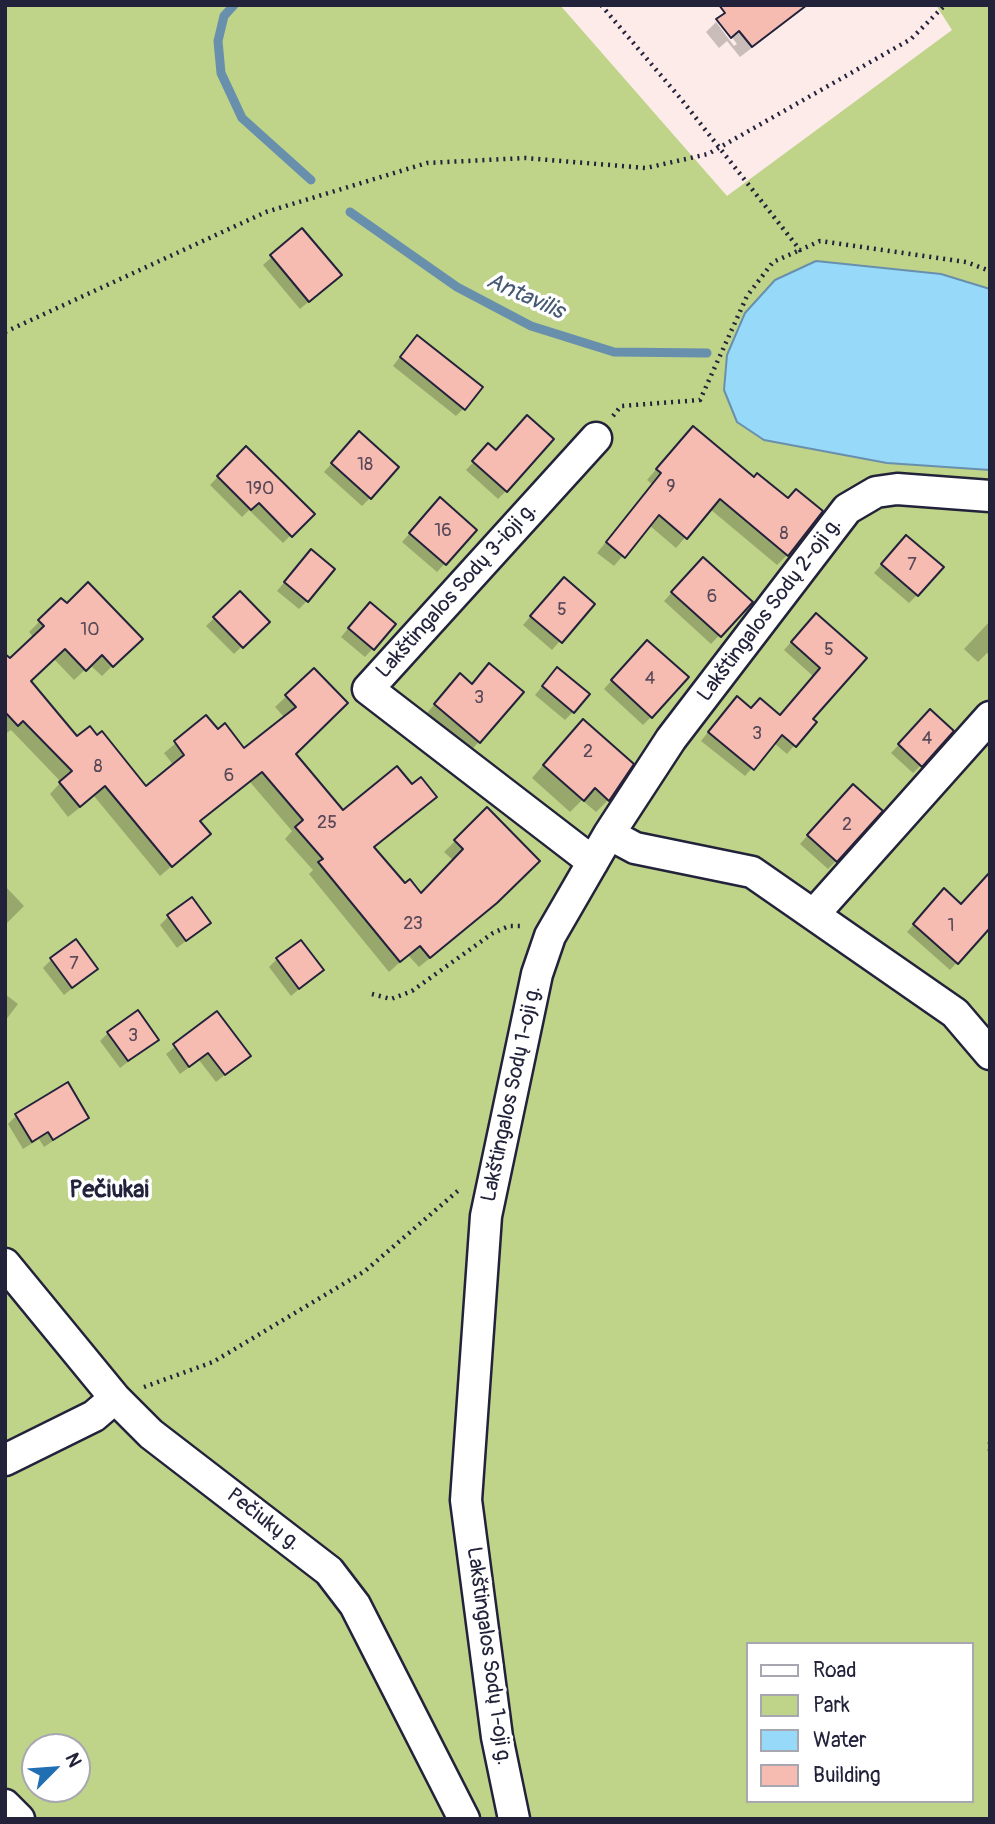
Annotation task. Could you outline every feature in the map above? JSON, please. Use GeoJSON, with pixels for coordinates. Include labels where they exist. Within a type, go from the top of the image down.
{"type":"FeatureCollection","features":[{"type":"Feature","properties":{"kind":"street","name":"Lakštingalos Sodų 3-ioji g."},"geometry":{"type":"LineString","coordinates":[[593,862],[368,689],[596,438]]}},
{"type":"Feature","properties":{"kind":"street","name":"Lakštingalos Sodų 2-oji g."},"geometry":{"type":"LineString","coordinates":[[610,834],[671,740],[847,509],[876,492],[897,489],[990,496]]}},
{"type":"Feature","properties":{"kind":"street"},"geometry":{"type":"LineString","coordinates":[[815,913],[990,717]]}},
{"type":"Feature","properties":{"kind":"street","name":"Lakštingalos Sodų 1-oji g."},"geometry":{"type":"LineString","coordinates":[[513,1819],[497,1737],[466,1500],[486,1216],[537,974],[550,936],[610,834]]}},
{"type":"Feature","properties":{"kind":"street"},"geometry":{"type":"LineString","coordinates":[[610,834],[635,848],[752,872],[815,913],[955,1013],[990,1054]]}},
{"type":"Feature","properties":{"kind":"street","name":"Pečiukų g."},"geometry":{"type":"LineString","coordinates":[[5,1265],[115,1398],[151,1434],[329,1571],[355,1605],[464,1819]]}},
{"type":"Feature","properties":{"kind":"street"},"geometry":{"type":"LineString","coordinates":[[5,1460],[94,1416],[115,1398]]}},
{"type":"Feature","properties":{"kind":"street"},"geometry":{"type":"LineString","coordinates":[[5,1805],[19,1819]]}},
{"type":"Feature","properties":{"kind":"path"},"geometry":{"type":"LineString","coordinates":[[601,5],[800,250]]}},
{"type":"Feature","properties":{"kind":"path"},"geometry":{"type":"LineString","coordinates":[[5,332],[266,212],[427,163],[525,158],[646,168],[720,149],[911,38],[945,5]]}},
{"type":"Feature","properties":{"kind":"path"},"geometry":{"type":"LineString","coordinates":[[596,438],[621,406],[700,401],[747,296],[773,262],[820,241],[966,262],[990,271]]}},
{"type":"Feature","properties":{"kind":"path"},"geometry":{"type":"LineString","coordinates":[[372,994],[391,999],[412,991],[493,933],[509,926],[529,926],[550,936]]}},
{"type":"Feature","properties":{"kind":"path"},"geometry":{"type":"LineString","coordinates":[[115,1398],[213,1362],[365,1270],[498,1157]]}},
{"type":"Feature","properties":{"kind":"path"},"geometry":{"type":"LineString","coordinates":[[990,1442],[990,1455]]}},
{"type":"Feature","properties":{"kind":"green space"},"geometry":{"type":"Polygon","coordinates":[[[5,5],[560,5],[727,196],[952,30],[936,5],[990,5],[990,289],[941,274],[764,440],[886,463],[990,470],[990,1819],[5,1819],[5,5]]]}},
{"type":"Feature","properties":{"kind":"water"},"geometry":{"type":"Polygon","coordinates":[[[816,261],[941,274],[990,289],[990,470],[887,463],[764,440],[737,422],[724,390],[727,355],[745,313],[775,280],[816,261]]]}},
{"type":"Feature","properties":{"kind":"building"},"geometry":{"type":"Polygon","coordinates":[[[719,5],[807,5],[752,47],[739,31],[731,38],[716,19],[725,13],[719,5]]]}},
{"type":"Feature","properties":{"kind":"building"},"geometry":{"type":"Polygon","coordinates":[[[302,228],[342,275],[309,302],[270,255],[302,228]]]}},
{"type":"Feature","properties":{"kind":"building"},"geometry":{"type":"Polygon","coordinates":[[[417,335],[483,387],[465,410],[400,357],[417,335]]]}},
{"type":"Feature","properties":{"kind":"building"},"geometry":{"type":"Polygon","coordinates":[[[527,415],[554,439],[507,492],[472,461],[488,443],[496,450],[527,415]]]}},
{"type":"Feature","properties":{"kind":"building"},"geometry":{"type":"Polygon","coordinates":[[[693,426],[754,477],[757,473],[788,498],[796,489],[823,511],[788,556],[720,499],[687,539],[659,515],[625,558],[606,542],[661,473],[656,469],[693,426]]]}},
{"type":"Feature","properties":{"kind":"building"},"geometry":{"type":"Polygon","coordinates":[[[359,431],[399,467],[371,499],[331,463],[359,431]]]}},
{"type":"Feature","properties":{"kind":"building"},"geometry":{"type":"Polygon","coordinates":[[[246,446],[315,514],[292,537],[259,503],[251,510],[217,476],[246,446]]]}},
{"type":"Feature","properties":{"kind":"building"},"geometry":{"type":"Polygon","coordinates":[[[440,497],[477,530],[446,565],[409,533],[440,497]]]}},
{"type":"Feature","properties":{"kind":"building"},"geometry":{"type":"Polygon","coordinates":[[[906,535],[944,567],[918,596],[881,564],[906,535]]]}},
{"type":"Feature","properties":{"kind":"building"},"geometry":{"type":"Polygon","coordinates":[[[311,549],[335,569],[308,602],[284,582],[311,549]]]}},
{"type":"Feature","properties":{"kind":"building"},"geometry":{"type":"Polygon","coordinates":[[[703,557],[753,602],[721,637],[671,592],[703,557]]]}},
{"type":"Feature","properties":{"kind":"building"},"geometry":{"type":"Polygon","coordinates":[[[564,577],[595,604],[562,643],[530,616],[564,577]]]}},
{"type":"Feature","properties":{"kind":"building"},"geometry":{"type":"Polygon","coordinates":[[[88,582],[143,639],[113,667],[102,655],[86,671],[65,649],[31,681],[77,736],[90,726],[97,735],[102,731],[146,786],[184,755],[174,741],[206,715],[218,729],[225,723],[244,748],[296,707],[285,695],[314,668],[348,703],[296,754],[343,810],[397,766],[412,784],[421,777],[437,797],[374,847],[405,883],[410,879],[421,893],[463,849],[454,840],[487,807],[540,861],[497,903],[430,958],[420,946],[400,962],[318,862],[323,859],[295,827],[303,820],[262,772],[200,821],[211,834],[172,867],[105,786],[80,807],[59,782],[72,771],[23,721],[18,726],[5,712],[5,654],[10,658],[44,626],[38,620],[61,598],[67,603],[88,582]]]}},
{"type":"Feature","properties":{"kind":"building"},"geometry":{"type":"Polygon","coordinates":[[[240,591],[270,622],[243,648],[213,617],[240,591]]]}},
{"type":"Feature","properties":{"kind":"building"},"geometry":{"type":"Polygon","coordinates":[[[370,602],[396,624],[374,650],[348,628],[370,602]]]}},
{"type":"Feature","properties":{"kind":"building"},"geometry":{"type":"Polygon","coordinates":[[[816,613],[867,658],[813,719],[817,722],[796,747],[782,735],[754,770],[708,732],[737,696],[751,708],[760,698],[780,715],[820,668],[791,642],[816,613]]]}},
{"type":"Feature","properties":{"kind":"building"},"geometry":{"type":"Polygon","coordinates":[[[647,640],[689,677],[652,718],[611,680],[647,640]]]}},
{"type":"Feature","properties":{"kind":"building"},"geometry":{"type":"Polygon","coordinates":[[[489,663],[524,692],[480,743],[434,704],[460,673],[472,684],[489,663]]]}},
{"type":"Feature","properties":{"kind":"building"},"geometry":{"type":"Polygon","coordinates":[[[557,667],[590,694],[574,713],[542,686],[557,667]]]}},
{"type":"Feature","properties":{"kind":"building"},"geometry":{"type":"Polygon","coordinates":[[[930,709],[954,731],[922,767],[898,744],[930,709]]]}},
{"type":"Feature","properties":{"kind":"building"},"geometry":{"type":"Polygon","coordinates":[[[583,719],[634,764],[609,801],[595,788],[584,801],[543,765],[583,719]]]}},
{"type":"Feature","properties":{"kind":"building"},"geometry":{"type":"Polygon","coordinates":[[[853,784],[883,811],[837,862],[807,835],[853,784]]]}},
{"type":"Feature","properties":{"kind":"building"},"geometry":{"type":"Polygon","coordinates":[[[990,872],[990,928],[958,964],[913,924],[944,888],[961,904],[990,872]]]}},
{"type":"Feature","properties":{"kind":"building"},"geometry":{"type":"Polygon","coordinates":[[[192,897],[211,923],[186,941],[167,915],[192,897]]]}},
{"type":"Feature","properties":{"kind":"building"},"geometry":{"type":"Polygon","coordinates":[[[76,939],[98,969],[72,988],[50,958],[76,939]]]}},
{"type":"Feature","properties":{"kind":"building"},"geometry":{"type":"Polygon","coordinates":[[[301,940],[324,970],[299,989],[276,958],[301,940]]]}},
{"type":"Feature","properties":{"kind":"building"},"geometry":{"type":"Polygon","coordinates":[[[138,1010],[159,1040],[128,1061],[107,1032],[138,1010]]]}},
{"type":"Feature","properties":{"kind":"building"},"geometry":{"type":"Polygon","coordinates":[[[217,1011],[251,1056],[225,1075],[208,1053],[189,1067],[173,1044],[217,1011]]]}},
{"type":"Feature","properties":{"kind":"building"},"geometry":{"type":"Polygon","coordinates":[[[68,1082],[89,1118],[53,1140],[48,1132],[32,1142],[15,1114],[68,1082]]]}},
{"type":"Feature","properties":{"kind":"waterway","name":"Antavilis"},"geometry":{"type":"LineString","coordinates":[[234,5],[224,16],[218,41],[221,73],[242,118],[311,180]]}},
{"type":"Feature","properties":{"kind":"waterway","name":"Antavilis"},"geometry":{"type":"LineString","coordinates":[[350,212],[457,287],[531,326],[614,352],[707,353]]}},
{"type":"Feature","properties":{"kind":"district","name":"Pečiukai"},"geometry":{"type":"Point","coordinates":[109,1191]}}]}
